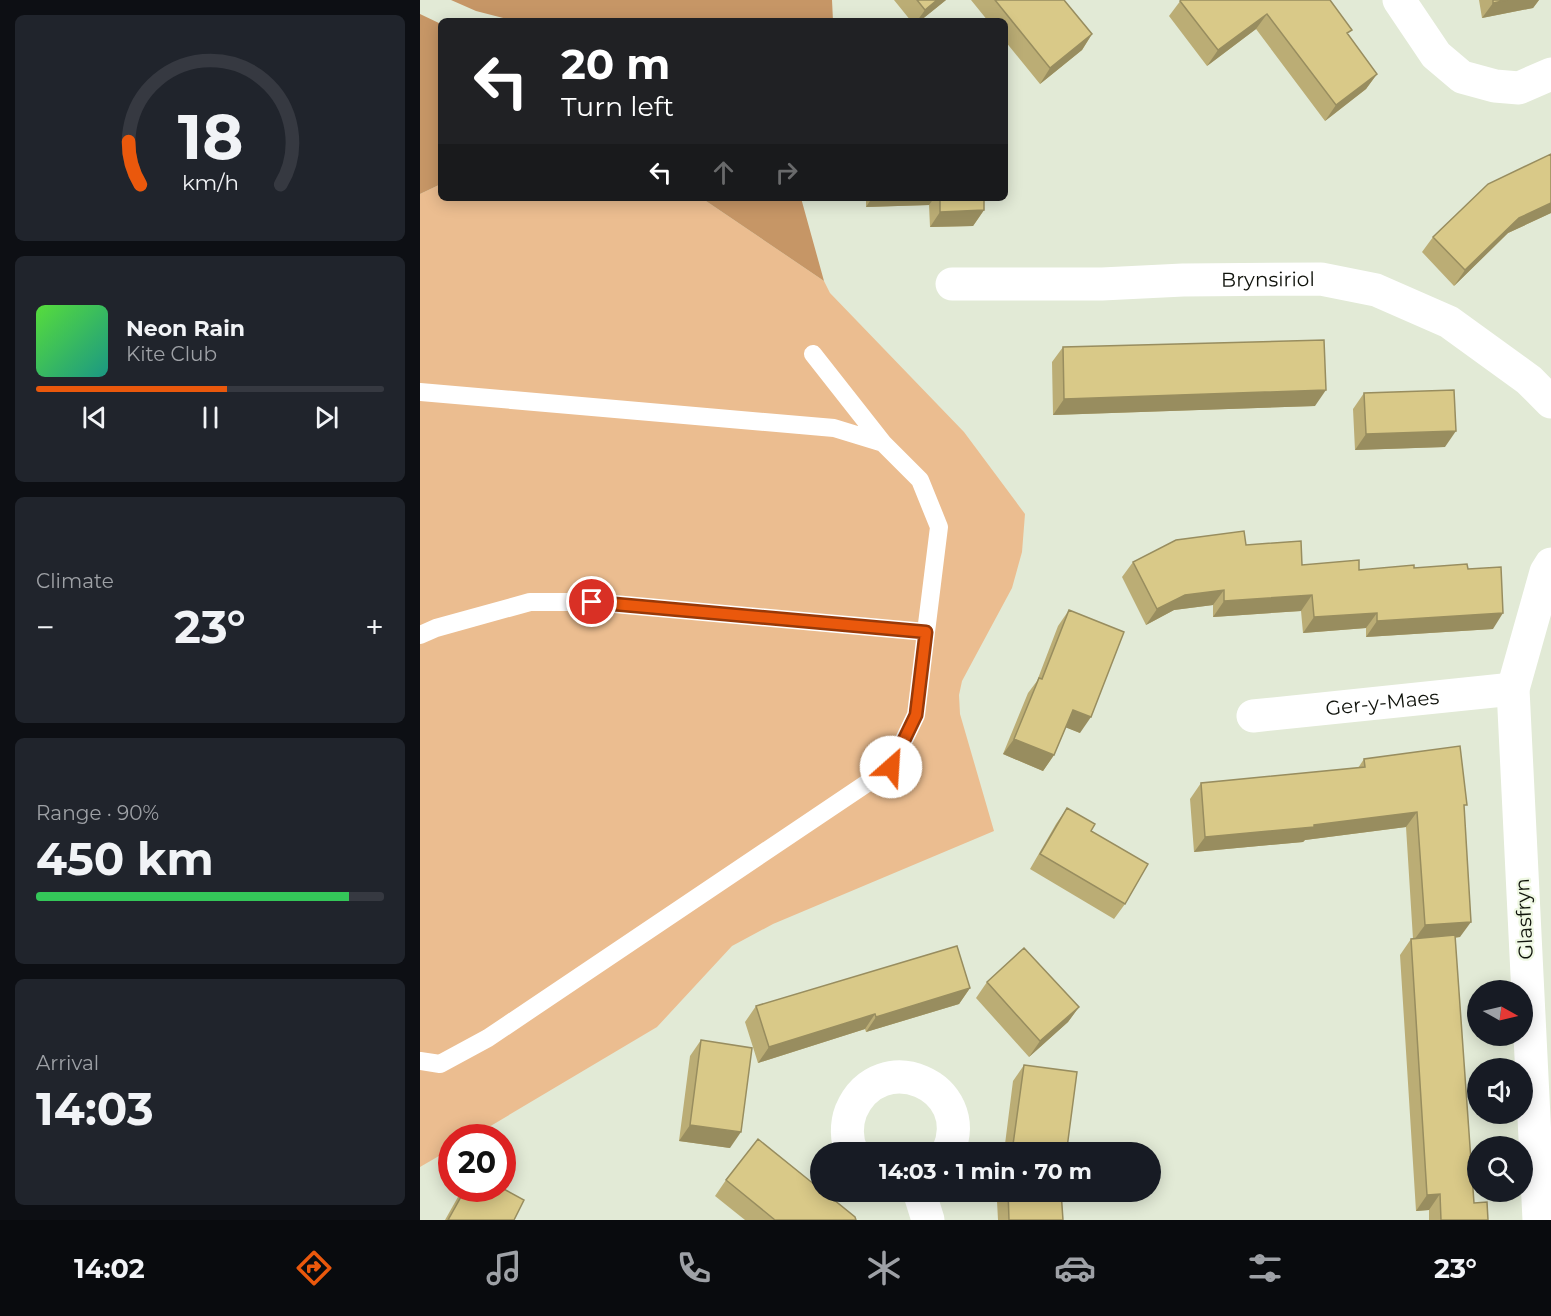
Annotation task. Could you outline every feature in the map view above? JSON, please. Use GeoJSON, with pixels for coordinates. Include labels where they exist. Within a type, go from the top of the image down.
{"type":"FeatureCollection","features":[{"type":"Feature","properties":{"kind":"street"},"geometry":{"type":"LineString","coordinates":[[1399,0],[1436,55],[1462,77],[1495,86],[1519,88],[1551,74]]}},
{"type":"Feature","properties":{"kind":"street","name":"Brynsiriol"},"geometry":{"type":"LineString","coordinates":[[952,284],[1102,284],[1183,280],[1321,279],[1376,290],[1449,322],[1529,380],[1551,402]]}},
{"type":"Feature","properties":{"kind":"street","name":"Glasfryn"},"geometry":{"type":"LineString","coordinates":[[1539,1220],[1513,689],[1546,572],[1551,564]]}},
{"type":"Feature","properties":{"kind":"street","name":"Ger-y-Maes"},"geometry":{"type":"LineString","coordinates":[[1253,716],[1513,689]]}},
{"type":"Feature","properties":{"kind":"street"},"geometry":{"type":"LineString","coordinates":[[849,1142],[847,1133],[849,1117],[856,1100],[868,1086],[885,1078],[904,1077],[930,1086],[949,1106],[954,1124],[953,1142]]}},
{"type":"Feature","properties":{"kind":"street"},"geometry":{"type":"LineString","coordinates":[[922,1202],[928,1220]]}},
{"type":"Feature","properties":{"kind":"lane"},"geometry":{"type":"LineString","coordinates":[[420,1061],[440,1064],[488,1038],[891,767],[916,715],[939,527],[920,480],[883,443],[813,354]]}},
{"type":"Feature","properties":{"kind":"lane"},"geometry":{"type":"LineString","coordinates":[[420,392],[834,428],[883,443]]}},
{"type":"Feature","properties":{"kind":"lane"},"geometry":{"type":"LineString","coordinates":[[420,635],[436,628],[530,602],[592,602],[926,632]]}},
{"type":"Feature","properties":{"kind":"shaded area"},"geometry":{"type":"Polygon","coordinates":[[[451,0],[832,0],[833,18],[503,18],[476,11],[451,0]]]}},
{"type":"Feature","properties":{"kind":"shaded area"},"geometry":{"type":"Polygon","coordinates":[[[420,14],[438,23],[438,185],[420,194],[420,14]]]}},
{"type":"Feature","properties":{"kind":"shaded area"},"geometry":{"type":"Polygon","coordinates":[[[438,185],[438,201],[706,201],[824,281],[830,293],[964,432],[1025,514],[1022,552],[1012,588],[962,681],[959,695],[960,714],[994,831],[773,924],[732,946],[657,1027],[494,1124],[438,1124],[438,1157],[420,1167],[420,194],[438,185]]]}},
{"type":"Feature","properties":{"kind":"shaded area"},"geometry":{"type":"Polygon","coordinates":[[[706,201],[802,201],[824,281],[706,201]]]}},
{"type":"Feature","properties":{"kind":"building"},"geometry":{"type":"Polygon","coordinates":[[[917,0],[937,0],[925,10],[917,0]]]}},
{"type":"Feature","properties":{"kind":"building"},"geometry":{"type":"Polygon","coordinates":[[[995,0],[1064,0],[1092,34],[1050,68],[995,0]]]}},
{"type":"Feature","properties":{"kind":"building"},"geometry":{"type":"Polygon","coordinates":[[[1181,0],[1330,0],[1352,30],[1347,33],[1377,74],[1336,105],[1267,14],[1218,50],[1181,0]]]}},
{"type":"Feature","properties":{"kind":"building"},"geometry":{"type":"Polygon","coordinates":[[[1551,154],[1551,203],[1519,218],[1465,270],[1433,237],[1488,184],[1551,154]]]}},
{"type":"Feature","properties":{"kind":"building"},"geometry":{"type":"Polygon","coordinates":[[[940,201],[984,201],[984,210],[940,212],[940,201]]]}},
{"type":"Feature","properties":{"kind":"building"},"geometry":{"type":"Polygon","coordinates":[[[1324,340],[1326,390],[1064,399],[1063,347],[1324,340]]]}},
{"type":"Feature","properties":{"kind":"building"},"geometry":{"type":"Polygon","coordinates":[[[1454,390],[1456,431],[1366,434],[1364,393],[1454,390]]]}},
{"type":"Feature","properties":{"kind":"building"},"geometry":{"type":"Polygon","coordinates":[[[1244,531],[1246,545],[1301,541],[1302,565],[1359,560],[1359,570],[1414,565],[1414,568],[1467,564],[1468,569],[1501,567],[1503,613],[1377,621],[1377,613],[1314,617],[1312,595],[1224,601],[1224,590],[1185,595],[1157,609],[1133,562],[1176,540],[1244,531]]]}},
{"type":"Feature","properties":{"kind":"building"},"geometry":{"type":"Polygon","coordinates":[[[1069,610],[1124,632],[1091,717],[1073,710],[1054,755],[1014,739],[1039,678],[1042,679],[1069,610]]]}},
{"type":"Feature","properties":{"kind":"building"},"geometry":{"type":"Polygon","coordinates":[[[1460,746],[1467,805],[1464,805],[1471,922],[1425,925],[1417,812],[1314,825],[1314,827],[1205,837],[1201,783],[1365,767],[1364,759],[1460,746]]]}},
{"type":"Feature","properties":{"kind":"building"},"geometry":{"type":"Polygon","coordinates":[[[1067,808],[1095,824],[1091,831],[1148,864],[1125,904],[1040,854],[1067,808]]]}},
{"type":"Feature","properties":{"kind":"building"},"geometry":{"type":"Polygon","coordinates":[[[1455,935],[1469,1136],[1467,1136],[1467,1202],[1487,1202],[1488,1220],[1441,1220],[1440,1194],[1427,1195],[1411,939],[1455,935]]]}},
{"type":"Feature","properties":{"kind":"building"},"geometry":{"type":"Polygon","coordinates":[[[957,946],[970,988],[876,1017],[875,1014],[769,1047],[756,1006],[957,946]]]}},
{"type":"Feature","properties":{"kind":"building"},"geometry":{"type":"Polygon","coordinates":[[[1024,948],[1079,1007],[1040,1041],[987,982],[1024,948]]]}},
{"type":"Feature","properties":{"kind":"building"},"geometry":{"type":"Polygon","coordinates":[[[701,1040],[752,1048],[741,1132],[690,1125],[701,1040]]]}},
{"type":"Feature","properties":{"kind":"building"},"geometry":{"type":"Polygon","coordinates":[[[1024,1065],[1077,1072],[1068,1142],[1013,1142],[1024,1065]]]}},
{"type":"Feature","properties":{"kind":"building"},"geometry":{"type":"Polygon","coordinates":[[[758,1139],[810,1181],[810,1202],[837,1202],[856,1220],[775,1220],[726,1180],[758,1139]]]}},
{"type":"Feature","properties":{"kind":"building"},"geometry":{"type":"Polygon","coordinates":[[[516,1196],[524,1200],[514,1220],[448,1220],[458,1202],[516,1202],[516,1196]]]}},
{"type":"Feature","properties":{"kind":"building"},"geometry":{"type":"Polygon","coordinates":[[[1008,1202],[1062,1202],[1063,1220],[1009,1220],[1008,1202]]]}},
{"type":"Feature","properties":{"kind":"route"},"geometry":{"type":"LineString","coordinates":[[592,602],[926,632],[916,715],[891,767]]}}]}
